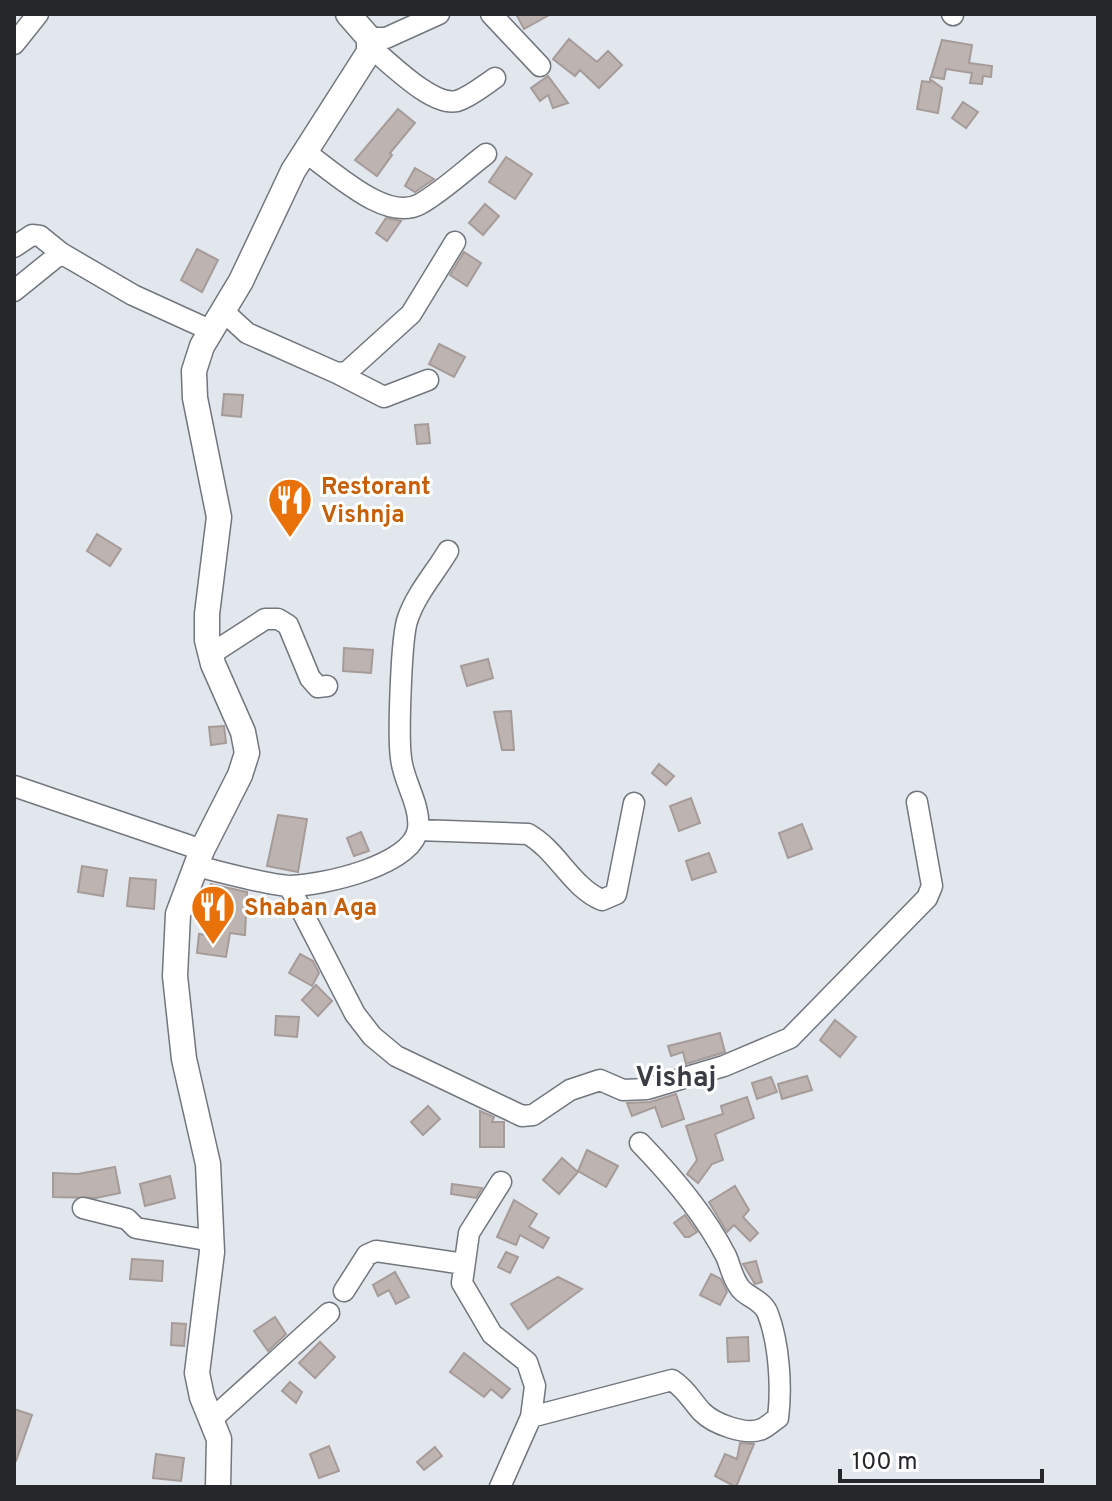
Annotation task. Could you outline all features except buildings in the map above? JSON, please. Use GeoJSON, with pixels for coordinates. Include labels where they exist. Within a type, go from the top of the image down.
{"type":"FeatureCollection","features":[{"type":"Feature","properties":{"kind":"main road"},"geometry":{"type":"LineString","coordinates":[[218,1487],[221,1454],[197,1373],[198,1347],[207,1312],[212,1241],[208,1164],[184,1059],[175,976],[178,914],[199,858],[240,775],[247,753],[243,732],[211,654],[207,614],[219,517],[195,398],[194,371],[305,152],[361,67],[369,42],[348,14]]}},
{"type":"Feature","properties":{"kind":"street"},"geometry":{"type":"LineString","coordinates":[[14,44],[38,14]]}},
{"type":"Feature","properties":{"kind":"street"},"geometry":{"type":"LineString","coordinates":[[369,42],[386,38],[439,14]]}},
{"type":"Feature","properties":{"kind":"street"},"geometry":{"type":"LineString","coordinates":[[491,14],[540,66]]}},
{"type":"Feature","properties":{"kind":"street"},"geometry":{"type":"LineString","coordinates":[[369,42],[430,95],[448,102],[461,100],[495,78]]}},
{"type":"Feature","properties":{"kind":"street"},"geometry":{"type":"LineString","coordinates":[[305,152],[379,203],[406,209],[420,204],[486,154]]}},
{"type":"Feature","properties":{"kind":"street"},"geometry":{"type":"LineString","coordinates":[[14,247],[32,235],[40,236],[61,253],[133,295],[247,333],[384,397],[428,380]]}},
{"type":"Feature","properties":{"kind":"street"},"geometry":{"type":"LineString","coordinates":[[337,373],[347,372],[411,314],[455,242]]}},
{"type":"Feature","properties":{"kind":"street"},"geometry":{"type":"LineString","coordinates":[[14,291],[61,253]]}},
{"type":"Feature","properties":{"kind":"street"},"geometry":{"type":"LineString","coordinates":[[14,786],[199,858],[289,886],[345,877],[383,864],[408,848],[418,830],[416,809],[400,756],[406,622],[414,602],[448,551]]}},
{"type":"Feature","properties":{"kind":"street"},"geometry":{"type":"LineString","coordinates":[[211,654],[265,619],[278,619],[288,625],[310,678],[318,687],[327,686]]}},
{"type":"Feature","properties":{"kind":"street"},"geometry":{"type":"LineString","coordinates":[[289,886],[355,1014],[372,1036],[396,1056],[441,1080],[522,1116],[533,1115],[570,1090],[600,1080],[623,1090],[647,1089],[724,1066],[790,1038],[927,898],[932,886],[917,802]]}},
{"type":"Feature","properties":{"kind":"street"},"geometry":{"type":"LineString","coordinates":[[418,830],[528,834],[542,842],[590,895],[602,900],[616,894],[634,803]]}},
{"type":"Feature","properties":{"kind":"street"},"geometry":{"type":"LineString","coordinates":[[531,1417],[672,1380],[688,1391],[703,1413],[740,1430],[761,1430],[778,1418],[782,1387],[768,1312],[756,1298],[739,1289],[725,1254],[692,1204],[669,1173],[640,1143]]}},
{"type":"Feature","properties":{"kind":"street"},"geometry":{"type":"LineString","coordinates":[[500,1487],[531,1417],[535,1386],[527,1362],[492,1334],[462,1283],[469,1233],[501,1182]]}},
{"type":"Feature","properties":{"kind":"street"},"geometry":{"type":"LineString","coordinates":[[83,1208],[127,1219],[136,1228],[212,1241]]}},
{"type":"Feature","properties":{"kind":"street"},"geometry":{"type":"LineString","coordinates":[[344,1291],[367,1255],[376,1251],[464,1264]]}},
{"type":"Feature","properties":{"kind":"street"},"geometry":{"type":"LineString","coordinates":[[212,1419],[329,1313]]}},
{"type":"Feature","properties":{"kind":"path"},"geometry":{"type":"LineString","coordinates":[[14,1486],[19,1487]]}},
{"type":"Feature","properties":{"kind":"place","name":"Restorant Vishnja"},"geometry":{"type":"Point","coordinates":[290,539]}},
{"type":"Feature","properties":{"kind":"place","name":"Shaban Aga"},"geometry":{"type":"Point","coordinates":[213,946]}},
{"type":"Feature","properties":{"kind":"district","name":"Vishaj"},"geometry":{"type":"Point","coordinates":[676,1076]}}]}
